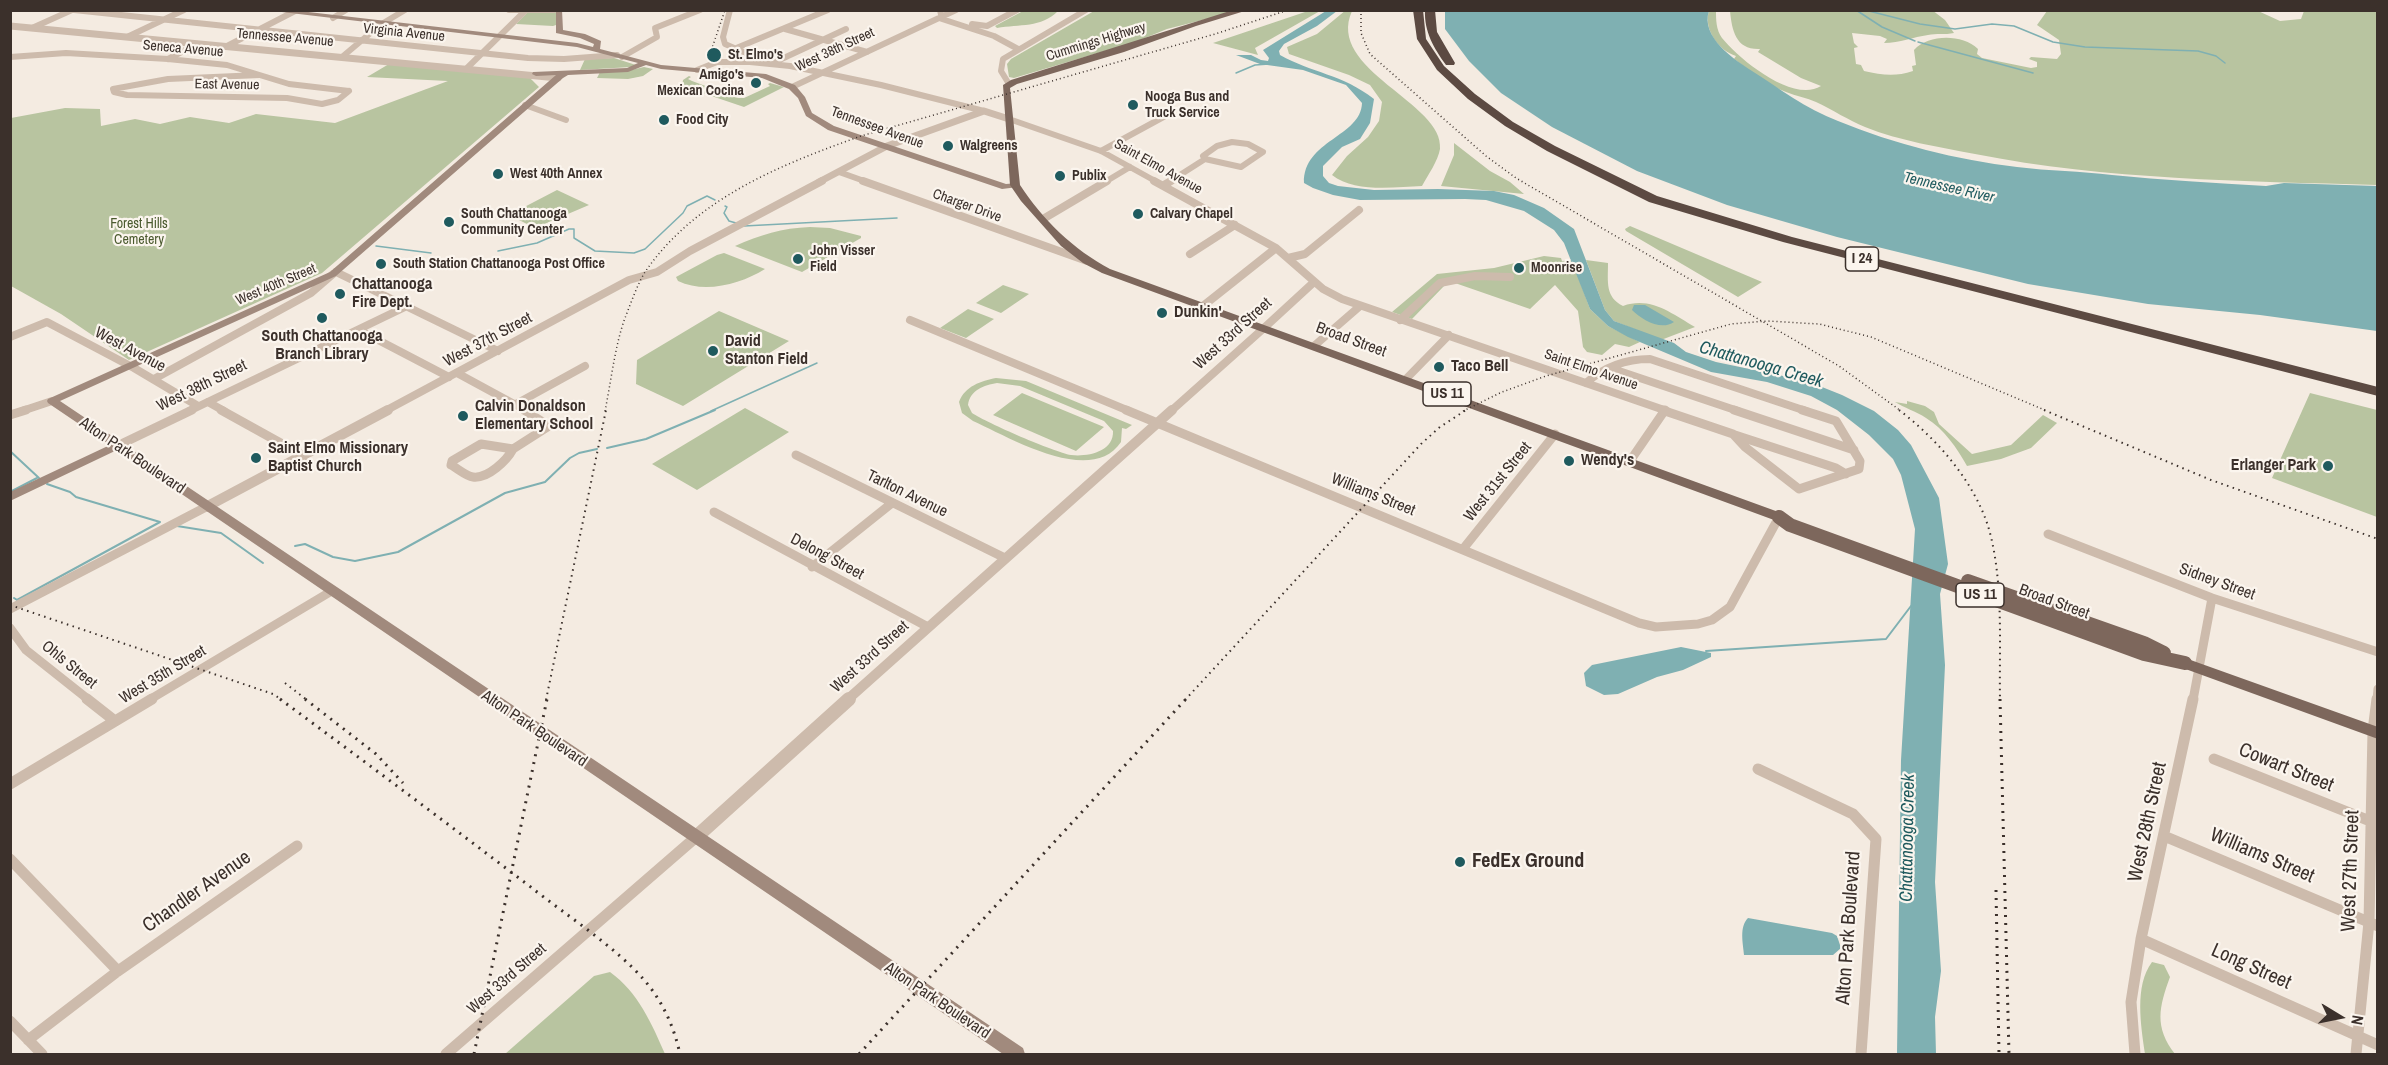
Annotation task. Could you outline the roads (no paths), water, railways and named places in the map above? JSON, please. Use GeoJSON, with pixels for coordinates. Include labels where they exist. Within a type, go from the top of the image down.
{"type":"FeatureCollection","features":[{"type":"Feature","properties":{"kind":"highway","name":"I 24"},"geometry":{"type":"LineString","coordinates":[[1418,10],[1418,27],[1424,45],[1456,84],[1484,106],[1563,157],[1656,200],[1704,216],[2378,392]]}},
{"type":"Feature","properties":{"kind":"highway","name":"I 24"},"geometry":{"type":"LineString","coordinates":[[1431,10],[1430,27],[1443,53],[1454,68],[1489,100],[1577,155],[1674,198],[1782,230],[2378,383]]}},
{"type":"Feature","properties":{"kind":"highway"},"geometry":{"type":"LineString","coordinates":[[1930,276],[1950,285],[2378,398]]}},
{"type":"Feature","properties":{"kind":"main road"},"geometry":{"type":"LineString","coordinates":[[268,10],[596,49],[662,68],[748,73],[792,87]]}},
{"type":"Feature","properties":{"kind":"main road"},"geometry":{"type":"LineString","coordinates":[[559,10],[559,31],[582,36],[598,43],[596,49]]}},
{"type":"Feature","properties":{"kind":"main road","name":"Cummings Highway"},"geometry":{"type":"LineString","coordinates":[[1009,84],[1121,50],[1193,24],[1244,10]]}},
{"type":"Feature","properties":{"kind":"main road"},"geometry":{"type":"LineString","coordinates":[[536,74],[628,70],[646,63]]}},
{"type":"Feature","properties":{"kind":"main road","name":"West 40th Street"},"geometry":{"type":"LineString","coordinates":[[52,401],[334,273],[525,105],[568,72]]}},
{"type":"Feature","properties":{"kind":"main road"},"geometry":{"type":"LineString","coordinates":[[1009,84],[1006,90],[1009,102],[1015,185]]}},
{"type":"Feature","properties":{"kind":"main road","name":"Tennessee Avenue"},"geometry":{"type":"LineString","coordinates":[[792,87],[801,97],[809,114],[831,128],[1005,187],[1015,185]]}},
{"type":"Feature","properties":{"kind":"main road","name":"Broad Street"},"geometry":{"type":"LineString","coordinates":[[1015,185],[1024,199],[1065,244],[1087,261],[1106,271],[1630,461],[1779,517],[1790,525],[2033,614],[2144,654],[2193,665],[2375,732]]}},
{"type":"Feature","properties":{"kind":"main road","name":"Alton Park Boulevard"},"geometry":{"type":"LineString","coordinates":[[52,401],[330,592],[1017,1054]]}},
{"type":"Feature","properties":{"kind":"main road","name":"West 38th Street"},"geometry":{"type":"LineString","coordinates":[[10,497],[117,446]]}},
{"type":"Feature","properties":{"kind":"street","name":"Virginia Avenue"},"geometry":{"type":"LineString","coordinates":[[73,10],[481,54],[548,59],[619,56]]}},
{"type":"Feature","properties":{"kind":"street"},"geometry":{"type":"LineString","coordinates":[[32,28],[73,10]]}},
{"type":"Feature","properties":{"kind":"street"},"geometry":{"type":"LineString","coordinates":[[127,37],[184,10]]}},
{"type":"Feature","properties":{"kind":"street"},"geometry":{"type":"LineString","coordinates":[[333,18],[346,10]]}},
{"type":"Feature","properties":{"kind":"street"},"geometry":{"type":"LineString","coordinates":[[509,10],[554,10]]}},
{"type":"Feature","properties":{"kind":"street"},"geometry":{"type":"LineString","coordinates":[[678,10],[690,14]]}},
{"type":"Feature","properties":{"kind":"street"},"geometry":{"type":"LineString","coordinates":[[619,56],[650,43],[657,37],[655,28],[700,10]]}},
{"type":"Feature","properties":{"kind":"street"},"geometry":{"type":"LineString","coordinates":[[730,10],[723,41],[725,44],[773,63],[846,29]]}},
{"type":"Feature","properties":{"kind":"street"},"geometry":{"type":"LineString","coordinates":[[734,49],[828,10]]}},
{"type":"Feature","properties":{"kind":"street"},"geometry":{"type":"LineString","coordinates":[[940,10],[941,17],[1002,40],[1018,49]]}},
{"type":"Feature","properties":{"kind":"street","name":"West 38th Street"},"geometry":{"type":"LineString","coordinates":[[792,87],[957,10]]}},
{"type":"Feature","properties":{"kind":"street"},"geometry":{"type":"LineString","coordinates":[[964,25],[987,26],[1017,10]]}},
{"type":"Feature","properties":{"kind":"street"},"geometry":{"type":"LineString","coordinates":[[1009,84],[1002,72],[1003,59],[1086,10]]}},
{"type":"Feature","properties":{"kind":"street"},"geometry":{"type":"LineString","coordinates":[[342,57],[382,23],[403,11]]}},
{"type":"Feature","properties":{"kind":"street"},"geometry":{"type":"LineString","coordinates":[[466,69],[525,11]]}},
{"type":"Feature","properties":{"kind":"street"},"geometry":{"type":"LineString","coordinates":[[227,46],[295,12]]}},
{"type":"Feature","properties":{"kind":"street","name":"Tennessee Avenue"},"geometry":{"type":"LineString","coordinates":[[10,27],[536,74],[558,78]]}},
{"type":"Feature","properties":{"kind":"street"},"geometry":{"type":"LineString","coordinates":[[785,29],[867,52]]}},
{"type":"Feature","properties":{"kind":"street"},"geometry":{"type":"LineString","coordinates":[[168,59],[197,44]]}},
{"type":"Feature","properties":{"kind":"street","name":"Seneca Avenue"},"geometry":{"type":"LineString","coordinates":[[10,57],[66,53],[168,59],[227,65],[289,84],[349,91]]}},
{"type":"Feature","properties":{"kind":"street","name":"Saint Elmo Avenue"},"geometry":{"type":"LineString","coordinates":[[697,70],[712,63],[745,60],[823,73],[984,111],[1101,151],[1276,248],[1331,294],[1400,320],[1733,434],[1744,447],[1799,489],[1846,474]]}},
{"type":"Feature","properties":{"kind":"street","name":"East Avenue"},"geometry":{"type":"LineString","coordinates":[[259,75],[168,79],[113,89],[114,92],[145,96],[287,98],[322,104],[338,100],[349,91]]}},
{"type":"Feature","properties":{"kind":"street"},"geometry":{"type":"LineString","coordinates":[[525,105],[566,120]]}},
{"type":"Feature","properties":{"kind":"street","name":"West 37th Street"},"geometry":{"type":"LineString","coordinates":[[10,609],[304,456],[629,280],[657,272],[690,251],[887,146],[984,111]]}},
{"type":"Feature","properties":{"kind":"street"},"geometry":{"type":"LineString","coordinates":[[1101,151],[1169,114]]}},
{"type":"Feature","properties":{"kind":"street"},"geometry":{"type":"LineString","coordinates":[[1164,185],[1205,159],[1241,167],[1263,152],[1260,149],[1228,141],[1206,153],[1203,156],[1205,159]]}},
{"type":"Feature","properties":{"kind":"street"},"geometry":{"type":"LineString","coordinates":[[1043,219],[1130,167]]}},
{"type":"Feature","properties":{"kind":"street","name":"Charger Drive"},"geometry":{"type":"LineString","coordinates":[[839,172],[1087,261]]}},
{"type":"Feature","properties":{"kind":"street"},"geometry":{"type":"LineString","coordinates":[[1288,258],[1305,254],[1359,210]]}},
{"type":"Feature","properties":{"kind":"street"},"geometry":{"type":"LineString","coordinates":[[1190,255],[1235,225]]}},
{"type":"Feature","properties":{"kind":"street"},"geometry":{"type":"LineString","coordinates":[[1203,306],[1276,248]]}},
{"type":"Feature","properties":{"kind":"street"},"geometry":{"type":"LineString","coordinates":[[154,379],[311,293],[334,273],[408,306],[498,351]]}},
{"type":"Feature","properties":{"kind":"street"},"geometry":{"type":"LineString","coordinates":[[1400,320],[1440,283],[1448,280],[1497,276],[1510,278]]}},
{"type":"Feature","properties":{"kind":"street","name":"West 33rd Street"},"geometry":{"type":"LineString","coordinates":[[446,1054],[698,840],[928,627],[1159,423],[1314,282]]}},
{"type":"Feature","properties":{"kind":"street","name":"West 38th Street"},"geometry":{"type":"LineString","coordinates":[[117,446],[408,306]]}},
{"type":"Feature","properties":{"kind":"street"},"geometry":{"type":"LineString","coordinates":[[1314,346],[1360,306]]}},
{"type":"Feature","properties":{"kind":"street","name":"Williams Street"},"geometry":{"type":"LineString","coordinates":[[910,320],[1640,623],[1656,627],[1698,624],[1712,620],[1730,607],[1779,517]]}},
{"type":"Feature","properties":{"kind":"street","name":"West Avenue"},"geometry":{"type":"LineString","coordinates":[[10,337],[47,322],[154,379],[198,406]]}},
{"type":"Feature","properties":{"kind":"street"},"geometry":{"type":"LineString","coordinates":[[359,330],[516,404],[549,426],[513,449],[502,465],[481,476],[473,477],[451,465],[452,461],[481,444],[513,449]]}},
{"type":"Feature","properties":{"kind":"street"},"geometry":{"type":"LineString","coordinates":[[1406,379],[1449,335]]}},
{"type":"Feature","properties":{"kind":"street"},"geometry":{"type":"LineString","coordinates":[[1586,383],[1594,375],[1610,368],[1639,359],[1650,359],[1836,421],[1860,461],[1859,469],[1846,474],[1836,468],[1733,434]]}},
{"type":"Feature","properties":{"kind":"street"},"geometry":{"type":"LineString","coordinates":[[516,404],[585,366]]}},
{"type":"Feature","properties":{"kind":"street"},"geometry":{"type":"LineString","coordinates":[[1610,368],[1854,450]]}},
{"type":"Feature","properties":{"kind":"street","name":"West 40th Street"},"geometry":{"type":"LineString","coordinates":[[10,415],[52,401]]}},
{"type":"Feature","properties":{"kind":"street"},"geometry":{"type":"LineString","coordinates":[[208,402],[304,456]]}},
{"type":"Feature","properties":{"kind":"street"},"geometry":{"type":"LineString","coordinates":[[1630,461],[1665,410]]}},
{"type":"Feature","properties":{"kind":"street","name":"West 31st Street"},"geometry":{"type":"LineString","coordinates":[[1463,549],[1556,434]]}},
{"type":"Feature","properties":{"kind":"street","name":"Tarlton Avenue"},"geometry":{"type":"LineString","coordinates":[[796,455],[1005,558]]}},
{"type":"Feature","properties":{"kind":"street"},"geometry":{"type":"LineString","coordinates":[[812,567],[892,503]]}},
{"type":"Feature","properties":{"kind":"street","name":"Delong Street"},"geometry":{"type":"LineString","coordinates":[[714,512],[812,567],[928,627]]}},
{"type":"Feature","properties":{"kind":"street","name":"Sidney Street"},"geometry":{"type":"LineString","coordinates":[[2048,534],[2212,598],[2378,652]]}},
{"type":"Feature","properties":{"kind":"street","name":"West 35th Street"},"geometry":{"type":"LineString","coordinates":[[10,784],[330,592]]}},
{"type":"Feature","properties":{"kind":"street","name":"West 28th Street"},"geometry":{"type":"LineString","coordinates":[[2135,1054],[2131,1002],[2140,939],[2164,836],[2193,665],[2212,598]]}},
{"type":"Feature","properties":{"kind":"street","name":"Ohls Street"},"geometry":{"type":"LineString","coordinates":[[10,627],[26,650],[115,721]]}},
{"type":"Feature","properties":{"kind":"street","name":"West 27th Street"},"geometry":{"type":"LineString","coordinates":[[2356,1054],[2373,924],[2375,732],[2378,689]]}},
{"type":"Feature","properties":{"kind":"street","name":"Cowart Street"},"geometry":{"type":"LineString","coordinates":[[2214,759],[2374,823]]}},
{"type":"Feature","properties":{"kind":"street","name":"Alton Park Boulevard"},"geometry":{"type":"LineString","coordinates":[[1758,769],[1853,814],[1876,840],[1861,1054]]}},
{"type":"Feature","properties":{"kind":"street","name":"Williams Street"},"geometry":{"type":"LineString","coordinates":[[2164,836],[2373,924]]}},
{"type":"Feature","properties":{"kind":"street","name":"Chandler Avenue"},"geometry":{"type":"LineString","coordinates":[[28,1040],[118,970],[297,846]]}},
{"type":"Feature","properties":{"kind":"street"},"geometry":{"type":"LineString","coordinates":[[10,860],[118,970]]}},
{"type":"Feature","properties":{"kind":"street","name":"Long Street"},"geometry":{"type":"LineString","coordinates":[[2140,939],[2378,1046]]}},
{"type":"Feature","properties":{"kind":"street"},"geometry":{"type":"LineString","coordinates":[[10,1021],[42,1054]]}},
{"type":"Feature","properties":{"kind":"water","name":"Chattanooga Creek"},"geometry":{"type":"Polygon","coordinates":[[[1326,11],[1337,11],[1317,26],[1284,44],[1279,51],[1280,55],[1350,84],[1374,99],[1370,123],[1360,139],[1342,147],[1323,166],[1323,176],[1329,183],[1374,190],[1494,191],[1514,195],[1544,208],[1574,229],[1605,310],[1614,321],[1674,343],[1686,352],[1716,362],[1807,381],[1842,395],[1874,411],[1898,430],[1911,445],[1939,498],[1948,564],[1940,594],[1945,665],[1935,882],[1941,971],[1935,1017],[1936,1054],[1897,1054],[1901,760],[1915,529],[1901,475],[1893,459],[1869,435],[1837,410],[1811,396],[1767,382],[1711,372],[1628,337],[1608,326],[1590,309],[1564,243],[1554,230],[1524,211],[1486,200],[1360,200],[1333,195],[1304,183],[1306,169],[1312,157],[1352,124],[1359,114],[1362,103],[1346,85],[1303,70],[1260,64],[1236,55],[1251,55],[1268,61],[1269,58],[1263,50],[1326,11]]]}},
{"type":"Feature","properties":{"kind":"water","name":"Tennessee River"},"geometry":{"type":"Polygon","coordinates":[[[1445,11],[1709,11],[1710,30],[1721,47],[1745,66],[1804,104],[1826,116],[1881,137],[1972,160],[2029,168],[2208,183],[2266,186],[2284,183],[2377,186],[2377,331],[2260,315],[2148,304],[2028,284],[1837,237],[1727,205],[1637,171],[1552,127],[1501,93],[1469,61],[1445,29],[1445,11]]]}},
{"type":"Feature","properties":{"kind":"water"},"geometry":{"type":"Polygon","coordinates":[[[1634,305],[1645,305],[1674,322],[1663,325],[1652,323],[1632,310],[1634,305]]]}},
{"type":"Feature","properties":{"kind":"water"},"geometry":{"type":"Polygon","coordinates":[[[1681,647],[1711,653],[1711,657],[1618,694],[1604,695],[1586,686],[1584,673],[1592,665],[1681,647]]]}},
{"type":"Feature","properties":{"kind":"water"},"geometry":{"type":"Polygon","coordinates":[[[1748,918],[1832,933],[1837,936],[1841,948],[1833,955],[1744,955],[1743,926],[1748,918]]]}},
{"type":"Feature","properties":{"kind":"waterway"},"geometry":{"type":"LineString","coordinates":[[1856,10],[1882,27],[1915,41]]}},
{"type":"Feature","properties":{"kind":"waterway"},"geometry":{"type":"LineString","coordinates":[[1865,10],[1920,24],[1955,29],[1992,24],[2014,26],[2053,42],[2085,47],[2198,51],[2216,56],[2225,63]]}},
{"type":"Feature","properties":{"kind":"waterway"},"geometry":{"type":"LineString","coordinates":[[1918,42],[2033,73]]}},
{"type":"Feature","properties":{"kind":"waterway"},"geometry":{"type":"LineString","coordinates":[[1236,73],[1255,65],[1269,64]]}},
{"type":"Feature","properties":{"kind":"waterway"},"geometry":{"type":"LineString","coordinates":[[498,251],[537,243],[574,229],[574,238],[595,251],[634,253],[645,249],[683,213],[687,206],[707,196],[715,200]]}},
{"type":"Feature","properties":{"kind":"waterway"},"geometry":{"type":"LineString","coordinates":[[725,206],[727,207],[724,213],[729,221],[736,223]]}},
{"type":"Feature","properties":{"kind":"waterway"},"geometry":{"type":"LineString","coordinates":[[744,226],[897,218]]}},
{"type":"Feature","properties":{"kind":"waterway"},"geometry":{"type":"LineString","coordinates":[[376,246],[431,253]]}},
{"type":"Feature","properties":{"kind":"waterway"},"geometry":{"type":"LineString","coordinates":[[711,411],[817,363]]}},
{"type":"Feature","properties":{"kind":"waterway"},"geometry":{"type":"LineString","coordinates":[[607,448],[646,439],[715,410]]}},
{"type":"Feature","properties":{"kind":"waterway"},"geometry":{"type":"LineString","coordinates":[[295,546],[305,544],[333,557],[355,561],[398,552],[505,493],[545,482],[570,458],[579,453],[597,449]]}},
{"type":"Feature","properties":{"kind":"waterway"},"geometry":{"type":"LineString","coordinates":[[10,451],[39,478]]}},
{"type":"Feature","properties":{"kind":"waterway"},"geometry":{"type":"LineString","coordinates":[[10,492],[37,478]]}},
{"type":"Feature","properties":{"kind":"waterway"},"geometry":{"type":"LineString","coordinates":[[14,598],[17,600],[160,522],[76,497],[70,492],[47,484]]}},
{"type":"Feature","properties":{"kind":"waterway"},"geometry":{"type":"LineString","coordinates":[[177,526],[221,533],[263,563]]}},
{"type":"Feature","properties":{"kind":"waterway"},"geometry":{"type":"LineString","coordinates":[[1706,651],[1886,639],[1911,606]]}},
{"type":"Feature","properties":{"kind":"railway"},"geometry":{"type":"LineString","coordinates":[[710,54],[725,10]]}},
{"type":"Feature","properties":{"kind":"railway"},"geometry":{"type":"LineString","coordinates":[[605,411],[622,329],[634,294],[645,272],[666,246],[689,224],[714,204],[742,187],[800,159],[861,136],[1215,34],[1288,10]]}},
{"type":"Feature","properties":{"kind":"railway"},"geometry":{"type":"LineString","coordinates":[[1361,10],[1361,33],[1370,54],[1486,156],[1516,178],[1762,321]]}},
{"type":"Feature","properties":{"kind":"railway"},"geometry":{"type":"LineString","coordinates":[[1463,411],[1502,392],[1546,376],[1731,324],[1762,321]]}},
{"type":"Feature","properties":{"kind":"railway"},"geometry":{"type":"LineString","coordinates":[[1762,321],[1839,366],[1901,411]]}},
{"type":"Feature","properties":{"kind":"railway"},"geometry":{"type":"LineString","coordinates":[[1762,321],[1819,324],[1871,337],[2047,411]]}},
{"type":"Feature","properties":{"kind":"railway"},"geometry":{"type":"LineString","coordinates":[[546,700],[606,410]]}},
{"type":"Feature","properties":{"kind":"railway"},"geometry":{"type":"LineString","coordinates":[[1185,700],[1421,444],[1440,427],[1466,410]]}},
{"type":"Feature","properties":{"kind":"railway"},"geometry":{"type":"LineString","coordinates":[[1899,410],[1927,434],[1952,462],[1973,493],[1988,526],[1999,590],[2000,699]]}},
{"type":"Feature","properties":{"kind":"railway"},"geometry":{"type":"LineString","coordinates":[[2044,410],[2211,480],[2378,539]]}},
{"type":"Feature","properties":{"kind":"railway"},"geometry":{"type":"LineString","coordinates":[[10,605],[273,694],[282,700]]}},
{"type":"Feature","properties":{"kind":"railway"},"geometry":{"type":"LineString","coordinates":[[285,683],[307,700]]}},
{"type":"Feature","properties":{"kind":"railway"},"geometry":{"type":"LineString","coordinates":[[280,699],[511,872]]}},
{"type":"Feature","properties":{"kind":"railway"},"geometry":{"type":"LineString","coordinates":[[305,699],[376,754],[403,783]]}},
{"type":"Feature","properties":{"kind":"railway"},"geometry":{"type":"LineString","coordinates":[[511,872],[547,699]]}},
{"type":"Feature","properties":{"kind":"railway"},"geometry":{"type":"LineString","coordinates":[[859,1054],[1186,699]]}},
{"type":"Feature","properties":{"kind":"railway"},"geometry":{"type":"LineString","coordinates":[[2000,699],[2009,1054]]}},
{"type":"Feature","properties":{"kind":"railway"},"geometry":{"type":"LineString","coordinates":[[474,1054],[511,872]]}},
{"type":"Feature","properties":{"kind":"railway"},"geometry":{"type":"LineString","coordinates":[[511,872],[591,932],[634,969],[662,1006],[675,1034],[680,1054]]}},
{"type":"Feature","properties":{"kind":"railway"},"geometry":{"type":"LineString","coordinates":[[1996,890],[1999,1054]]}},
{"type":"Feature","properties":{"kind":"place","name":"St. Elmo's"},"geometry":{"type":"Point","coordinates":[714,55]}},
{"type":"Feature","properties":{"kind":"place","name":"Amigo's Mexican Cocina"},"geometry":{"type":"Point","coordinates":[756,83]}},
{"type":"Feature","properties":{"kind":"place","name":"Nooga Bus and Truck Service"},"geometry":{"type":"Point","coordinates":[1133,105]}},
{"type":"Feature","properties":{"kind":"place","name":"Food City"},"geometry":{"type":"Point","coordinates":[664,120]}},
{"type":"Feature","properties":{"kind":"place","name":"Walgreens"},"geometry":{"type":"Point","coordinates":[948,146]}},
{"type":"Feature","properties":{"kind":"place","name":"West 40th Annex"},"geometry":{"type":"Point","coordinates":[498,174]}},
{"type":"Feature","properties":{"kind":"place","name":"Publix"},"geometry":{"type":"Point","coordinates":[1060,176]}},
{"type":"Feature","properties":{"kind":"place","name":"Calvary Chapel"},"geometry":{"type":"Point","coordinates":[1138,214]}},
{"type":"Feature","properties":{"kind":"place","name":"South Chattanooga Community Center"},"geometry":{"type":"Point","coordinates":[449,222]}},
{"type":"Feature","properties":{"kind":"place","name":"John Visser Field"},"geometry":{"type":"Point","coordinates":[798,259]}},
{"type":"Feature","properties":{"kind":"place","name":"South Station Chattanooga Post Office"},"geometry":{"type":"Point","coordinates":[381,264]}},
{"type":"Feature","properties":{"kind":"place","name":"Moonrise"},"geometry":{"type":"Point","coordinates":[1519,268]}},
{"type":"Feature","properties":{"kind":"place","name":"Chattanooga Fire Dept."},"geometry":{"type":"Point","coordinates":[340,294]}},
{"type":"Feature","properties":{"kind":"place","name":"Dunkin'"},"geometry":{"type":"Point","coordinates":[1162,313]}},
{"type":"Feature","properties":{"kind":"place","name":"South Chattanooga Branch Library"},"geometry":{"type":"Point","coordinates":[322,318]}},
{"type":"Feature","properties":{"kind":"place","name":"David Stanton Field"},"geometry":{"type":"Point","coordinates":[713,351]}},
{"type":"Feature","properties":{"kind":"place","name":"Taco Bell"},"geometry":{"type":"Point","coordinates":[1439,367]}},
{"type":"Feature","properties":{"kind":"place","name":"Calvin Donaldson Elementary School"},"geometry":{"type":"Point","coordinates":[463,416]}},
{"type":"Feature","properties":{"kind":"place","name":"Saint Elmo Missionary Baptist Church"},"geometry":{"type":"Point","coordinates":[256,458]}},
{"type":"Feature","properties":{"kind":"place","name":"Wendy's"},"geometry":{"type":"Point","coordinates":[1569,461]}},
{"type":"Feature","properties":{"kind":"place","name":"Erlanger Park"},"geometry":{"type":"Point","coordinates":[2328,466]}},
{"type":"Feature","properties":{"kind":"place","name":"FedEx Ground"},"geometry":{"type":"Point","coordinates":[1460,862]}},
{"type":"Feature","properties":{"kind":"park label","name":"Forest Hills Cemetery"},"geometry":{"type":"Point","coordinates":[139,232]}}]}
